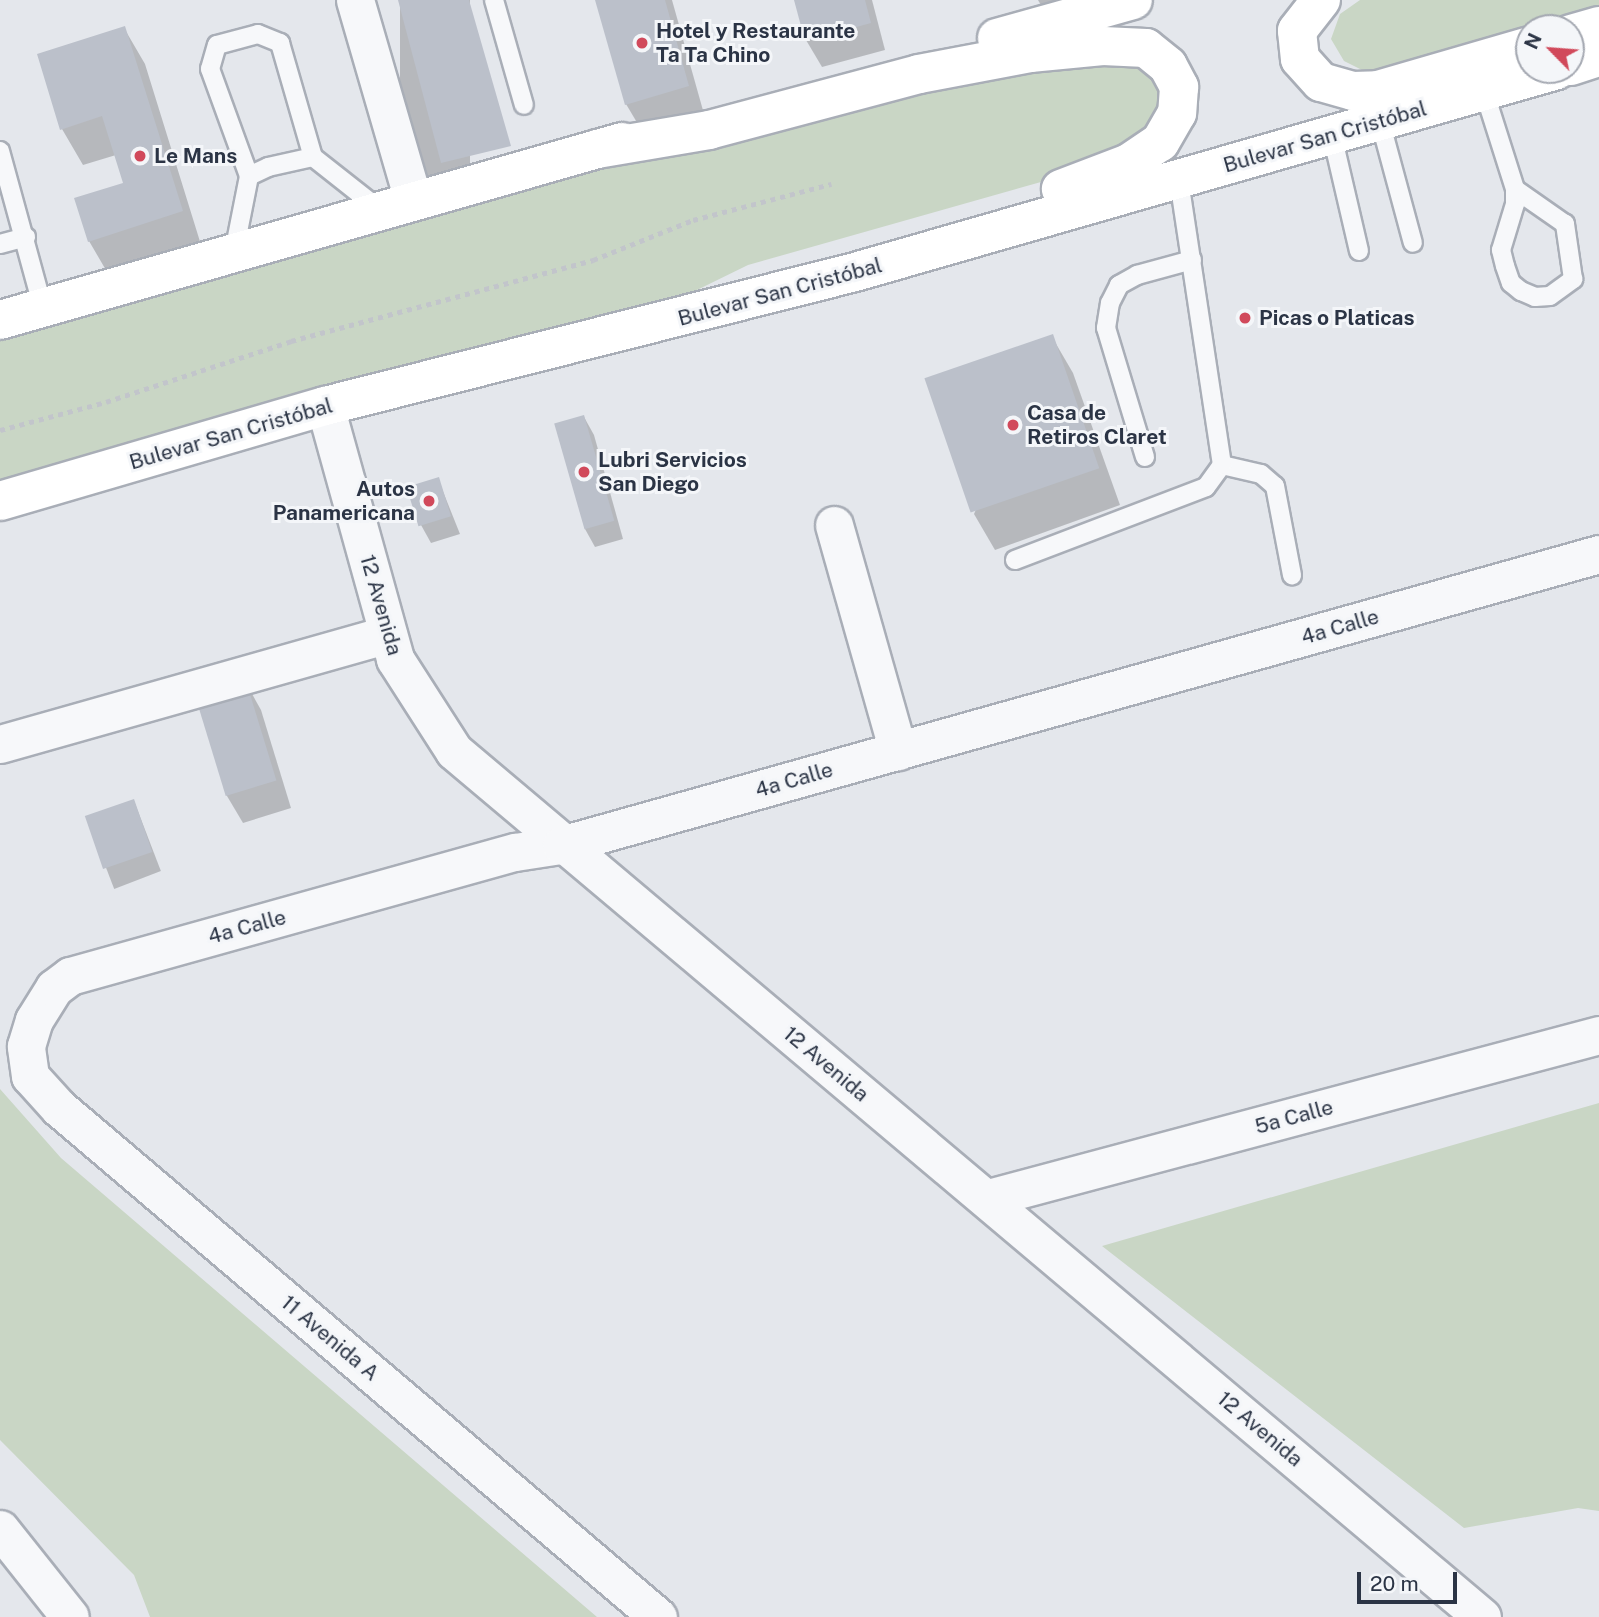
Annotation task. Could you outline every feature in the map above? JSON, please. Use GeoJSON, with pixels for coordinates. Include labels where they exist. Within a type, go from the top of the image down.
{"type":"FeatureCollection","features":[{"type":"Feature","properties":{"kind":"main road"},"geometry":{"type":"LineString","coordinates":[[0,320],[396,205],[1133,0]]}},
{"type":"Feature","properties":{"kind":"main road"},"geometry":{"type":"LineString","coordinates":[[1321,0],[1297,31],[1300,59],[1321,82],[1353,91],[1378,90],[1515,50]]}},
{"type":"Feature","properties":{"kind":"main road"},"geometry":{"type":"LineString","coordinates":[[597,149],[709,130],[919,74],[1030,53],[1103,46],[1146,48],[1168,66],[1178,87],[1177,113],[1160,142],[1129,163],[1052,192],[735,282],[639,330]]}},
{"type":"Feature","properties":{"kind":"main road","name":"Bulevar San Cristóbal"},"geometry":{"type":"LineString","coordinates":[[0,501],[325,406],[639,330],[1515,82]]}},
{"type":"Feature","properties":{"kind":"street"},"geometry":{"type":"LineString","coordinates":[[355,0],[396,205]]}},
{"type":"Feature","properties":{"kind":"street","name":"12 Avenida"},"geometry":{"type":"LineString","coordinates":[[325,406],[395,659],[454,751],[561,845],[988,1198],[1482,1617]]}},
{"type":"Feature","properties":{"kind":"street"},"geometry":{"type":"LineString","coordinates":[[834,525],[898,751]]}},
{"type":"Feature","properties":{"kind":"street","name":"4a Calle"},"geometry":{"type":"LineString","coordinates":[[26,1046],[34,1020],[54,988],[70,976],[515,852],[561,845],[1599,554]]}},
{"type":"Feature","properties":{"kind":"street"},"geometry":{"type":"LineString","coordinates":[[0,744],[388,634]]}},
{"type":"Feature","properties":{"kind":"street","name":"5a Calle"},"geometry":{"type":"LineString","coordinates":[[988,1198],[1599,1035]]}},
{"type":"Feature","properties":{"kind":"street","name":"11 Avenida A"},"geometry":{"type":"LineString","coordinates":[[26,1046],[30,1076],[59,1108],[658,1617]]}},
{"type":"Feature","properties":{"kind":"street"},"geometry":{"type":"LineString","coordinates":[[0,1529],[70,1617]]}},
{"type":"Feature","properties":{"kind":"lane"},"geometry":{"type":"LineString","coordinates":[[494,0],[524,106]]}},
{"type":"Feature","properties":{"kind":"lane"},"geometry":{"type":"LineString","coordinates":[[234,252],[249,176],[210,69],[216,45],[258,34],[280,43],[313,157],[396,205]]}},
{"type":"Feature","properties":{"kind":"lane"},"geometry":{"type":"LineString","coordinates":[[1484,91],[1515,189],[1516,204],[1501,250],[1505,266],[1511,283],[1521,291],[1535,297],[1550,296],[1573,279],[1565,224],[1515,189]]}},
{"type":"Feature","properties":{"kind":"lane"},"geometry":{"type":"LineString","coordinates":[[1380,121],[1413,243]]}},
{"type":"Feature","properties":{"kind":"lane"},"geometry":{"type":"LineString","coordinates":[[1332,135],[1359,251]]}},
{"type":"Feature","properties":{"kind":"lane"},"geometry":{"type":"LineString","coordinates":[[0,151],[26,237],[43,307]]}},
{"type":"Feature","properties":{"kind":"lane"},"geometry":{"type":"LineString","coordinates":[[249,176],[313,157]]}},
{"type":"Feature","properties":{"kind":"lane"},"geometry":{"type":"LineString","coordinates":[[1015,560],[1206,487],[1222,465],[1179,179]]}},
{"type":"Feature","properties":{"kind":"lane"},"geometry":{"type":"LineString","coordinates":[[0,244],[26,237]]}},
{"type":"Feature","properties":{"kind":"lane"},"geometry":{"type":"LineString","coordinates":[[1145,457],[1106,327],[1110,303],[1119,285],[1137,275],[1192,260]]}},
{"type":"Feature","properties":{"kind":"lane"},"geometry":{"type":"LineString","coordinates":[[1222,465],[1261,474],[1275,486],[1292,575]]}},
{"type":"Feature","properties":{"kind":"path"},"geometry":{"type":"LineString","coordinates":[[0,430],[106,402],[291,341],[593,260],[693,220],[831,184]]}},
{"type":"Feature","properties":{"kind":"green space"},"geometry":{"type":"Polygon","coordinates":[[[1360,0],[1599,0],[1599,16],[1585,20],[1585,14],[1515,14],[1515,33],[1398,75],[1366,72],[1344,61],[1331,39],[1340,14],[1360,0]]]}},
{"type":"Feature","properties":{"kind":"green space"},"geometry":{"type":"Polygon","coordinates":[[[1120,41],[1188,105],[1080,171],[748,265],[650,313],[0,486],[0,340],[619,156],[1120,41]]]}},
{"type":"Feature","properties":{"kind":"green space"},"geometry":{"type":"Polygon","coordinates":[[[0,1089],[61,1158],[597,1617],[150,1617],[134,1575],[0,1440],[0,1089]]]}},
{"type":"Feature","properties":{"kind":"green space"},"geometry":{"type":"Polygon","coordinates":[[[1599,1103],[1599,1511],[1578,1508],[1464,1528],[1102,1246],[1599,1103]]]}},
{"type":"Feature","properties":{"kind":"building"},"geometry":{"type":"Polygon","coordinates":[[[398,0],[469,0],[511,146],[441,163],[398,0]]]}},
{"type":"Feature","properties":{"kind":"building","name":"Hotel y Restaurante Ta Ta Chino"},"geometry":{"type":"Polygon","coordinates":[[[595,0],[665,0],[689,86],[625,105],[595,0]]]}},
{"type":"Feature","properties":{"kind":"building"},"geometry":{"type":"Polygon","coordinates":[[[794,0],[865,0],[871,23],[805,41],[794,0]]]}},
{"type":"Feature","properties":{"kind":"building","name":"Le Mans"},"geometry":{"type":"Polygon","coordinates":[[[125,26],[183,211],[88,242],[74,198],[123,183],[102,116],[60,130],[37,54],[125,26]]]}},
{"type":"Feature","properties":{"kind":"building","name":"Casa de Retiros Claret"},"geometry":{"type":"Polygon","coordinates":[[[1053,334],[1099,468],[971,513],[924,378],[1053,334]]]}},
{"type":"Feature","properties":{"kind":"building","name":"Lubri Servicios San Diego"},"geometry":{"type":"Polygon","coordinates":[[[584,415],[614,521],[585,529],[554,424],[584,415]]]}},
{"type":"Feature","properties":{"kind":"building","name":"Autos Panamericana"},"geometry":{"type":"Polygon","coordinates":[[[439,477],[451,516],[418,526],[406,487],[439,477]]]}},
{"type":"Feature","properties":{"kind":"building"},"geometry":{"type":"Polygon","coordinates":[[[246,681],[276,780],[226,796],[195,696],[246,681]]]}},
{"type":"Feature","properties":{"kind":"building"},"geometry":{"type":"Polygon","coordinates":[[[134,799],[152,852],[103,869],[85,816],[134,799]]]}},
{"type":"Feature","properties":{"kind":"place","name":"Hotel y Restaurante Ta Ta Chino"},"geometry":{"type":"Point","coordinates":[642,43]}},
{"type":"Feature","properties":{"kind":"place","name":"Le Mans"},"geometry":{"type":"Point","coordinates":[140,156]}},
{"type":"Feature","properties":{"kind":"place","name":"Picas o Platicas"},"geometry":{"type":"Point","coordinates":[1245,318]}},
{"type":"Feature","properties":{"kind":"place","name":"Casa de Retiros Claret"},"geometry":{"type":"Point","coordinates":[1013,425]}},
{"type":"Feature","properties":{"kind":"place","name":"Lubri Servicios San Diego"},"geometry":{"type":"Point","coordinates":[584,472]}},
{"type":"Feature","properties":{"kind":"place","name":"Autos Panamericana"},"geometry":{"type":"Point","coordinates":[429,501]}}]}
